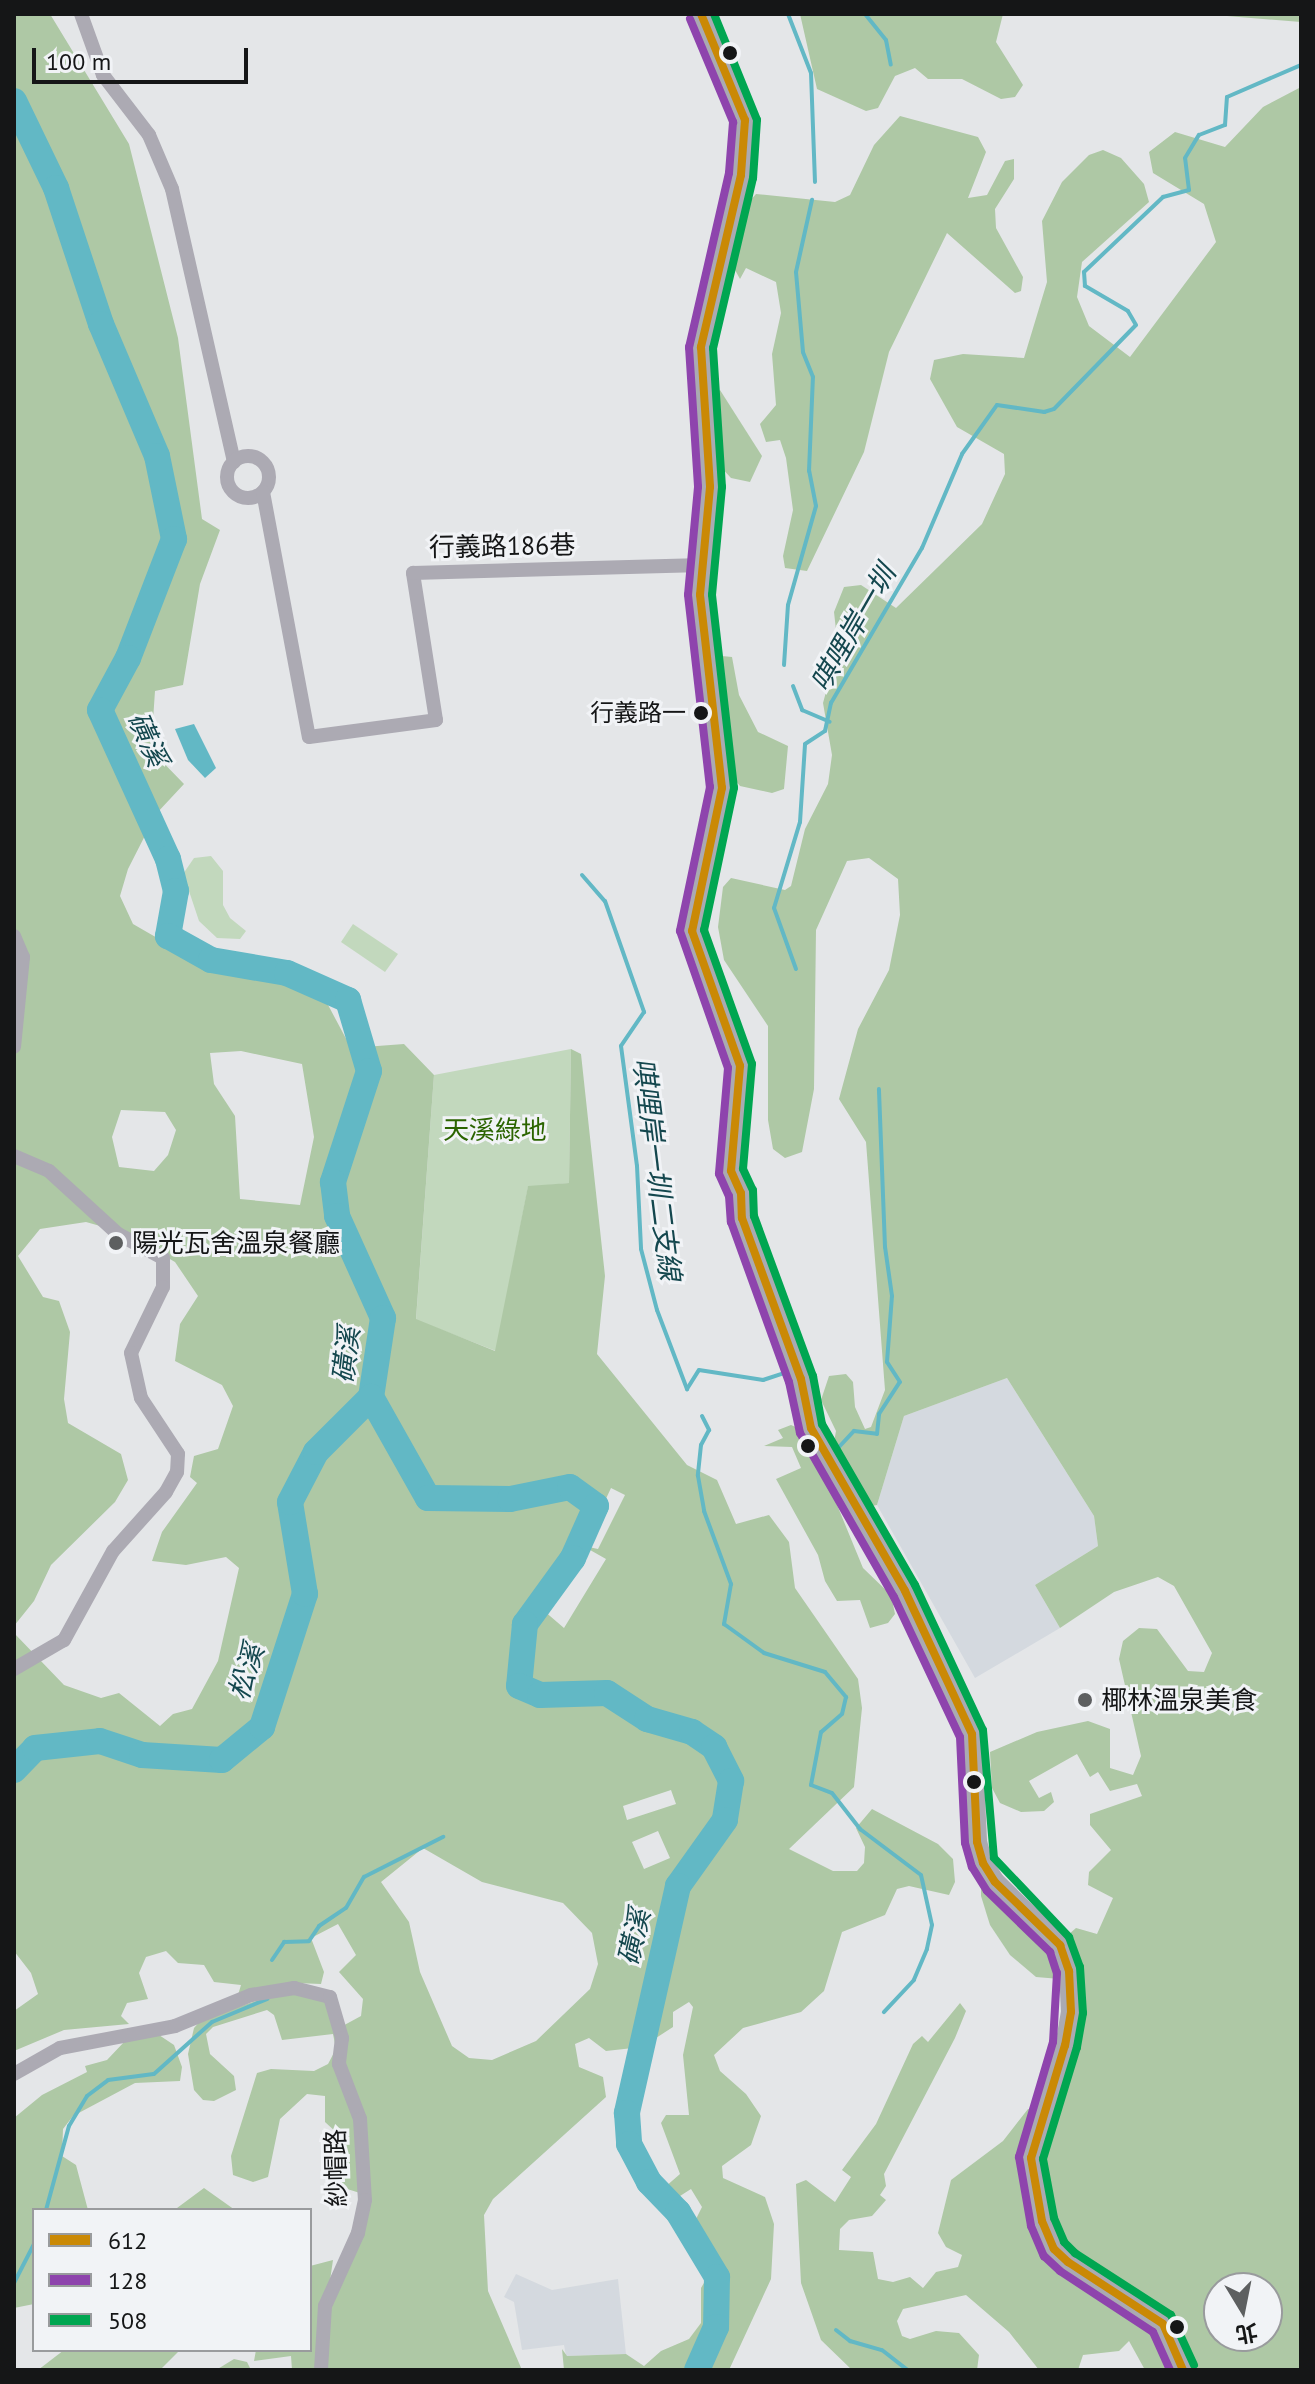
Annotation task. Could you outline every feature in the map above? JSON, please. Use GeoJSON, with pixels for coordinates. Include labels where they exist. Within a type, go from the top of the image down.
{"type":"FeatureCollection","features":[{"type":"Feature","properties":{"kind":"street"},"geometry":{"type":"LineString","coordinates":[[81,14],[103,75],[149,135],[172,189],[225,441],[240,459],[261,461],[269,472],[256,495],[236,494],[228,482],[240,459]]}},
{"type":"Feature","properties":{"kind":"street"},"geometry":{"type":"LineString","coordinates":[[701,14],[745,120],[741,175],[701,347],[710,487],[700,595],[722,788],[692,931],[740,1066],[731,1171],[741,1193],[742,1218],[801,1379],[811,1428],[905,1591],[972,1734],[978,1781],[977,1842],[983,1863],[995,1882],[1060,1945],[1069,1971],[1071,2012],[1065,2045],[1031,2158],[1042,2221],[1054,2249],[1068,2262],[1163,2324],[1183,2370]]}},
{"type":"Feature","properties":{"kind":"street","name":"行義路186巷"},"geometry":{"type":"LineString","coordinates":[[256,495],[271,522],[309,737],[436,720],[413,573],[703,565]]}},
{"type":"Feature","properties":{"kind":"street"},"geometry":{"type":"LineString","coordinates":[[14,936],[23,957],[14,1047]]}},
{"type":"Feature","properties":{"kind":"street"},"geometry":{"type":"LineString","coordinates":[[14,1156],[49,1171],[118,1234],[163,1258],[163,1287],[131,1353],[141,1398],[178,1454],[177,1472],[166,1492],[113,1551],[64,1640],[14,1669]]}},
{"type":"Feature","properties":{"kind":"street","name":"紗帽路"},"geometry":{"type":"LineString","coordinates":[[14,2074],[60,2048],[175,2026],[251,1995],[294,1988],[330,1997],[342,2038],[339,2064],[360,2119],[365,2200],[358,2233],[325,2306],[321,2370]]}},
{"type":"Feature","properties":{"kind":"shaded area"},"geometry":{"type":"Polygon","coordinates":[[[1007,1378],[1094,1516],[1098,1546],[1035,1585],[1060,1628],[975,1678],[877,1505],[904,1416],[1007,1378]]]}},
{"type":"Feature","properties":{"kind":"shaded area"},"geometry":{"type":"Polygon","coordinates":[[[516,2274],[552,2290],[618,2279],[626,2354],[566,2356],[564,2345],[522,2350],[514,2302],[504,2297],[516,2274]]]}},
{"type":"Feature","properties":{"kind":"green space"},"geometry":{"type":"Polygon","coordinates":[[[14,14],[50,14],[129,144],[178,338],[202,519],[220,530],[200,584],[183,685],[155,691],[151,750],[184,784],[156,814],[128,869],[120,896],[133,924],[185,954],[296,980],[327,1003],[351,1048],[404,1044],[434,1075],[416,1319],[495,1351],[528,1186],[569,1183],[571,1049],[581,1054],[605,1276],[597,1354],[687,1465],[717,1480],[736,1524],[769,1515],[789,1542],[795,1588],[858,1679],[862,1708],[854,1787],[789,1849],[833,1871],[857,1871],[864,1863],[865,1847],[856,1828],[872,1809],[938,1844],[953,1859],[955,1882],[949,1895],[909,1886],[897,1889],[885,1915],[842,1932],[824,1991],[801,2012],[743,2028],[714,2055],[720,2071],[746,2094],[761,2116],[751,2145],[722,2166],[723,2178],[765,2197],[774,2224],[771,2279],[729,2370],[564,2370],[562,2349],[567,2356],[626,2354],[644,2366],[661,2351],[689,2339],[701,2323],[701,2288],[708,2276],[693,2225],[702,2207],[691,2189],[669,2203],[657,2194],[680,2174],[661,2123],[666,2115],[689,2115],[683,2055],[693,2007],[689,2002],[673,2012],[673,2027],[642,2047],[606,2051],[589,2038],[575,2044],[579,2067],[603,2077],[606,2097],[493,2199],[484,2215],[488,2291],[522,2370],[325,2370],[330,2307],[363,2194],[341,2187],[346,2160],[337,2133],[325,2122],[325,2096],[307,2094],[280,2119],[268,2177],[253,2182],[233,2175],[231,2156],[257,2073],[271,2069],[314,2071],[328,2064],[336,2049],[333,2034],[282,2040],[274,2015],[267,2010],[213,2027],[206,2034],[210,2054],[234,2076],[236,2090],[214,2101],[203,2100],[194,2090],[188,2054],[194,2028],[202,2019],[274,1995],[314,1994],[328,2001],[337,2029],[361,2016],[363,1999],[339,1972],[356,1955],[338,1924],[311,1938],[324,1972],[321,1984],[296,1983],[238,1995],[241,1985],[214,1982],[204,1965],[178,1963],[166,1951],[146,1957],[139,1973],[148,1999],[127,2003],[121,2016],[129,2024],[64,2030],[14,2051],[14,2011],[38,1994],[31,1973],[14,1951],[14,1633],[64,1685],[101,1698],[119,1693],[160,1726],[173,1714],[192,1709],[218,1661],[239,1568],[226,1557],[186,1565],[152,1561],[162,1532],[197,1483],[190,1477],[194,1456],[218,1449],[233,1406],[222,1385],[175,1361],[180,1324],[198,1296],[175,1262],[125,1233],[86,1222],[40,1229],[18,1256],[43,1297],[59,1301],[70,1332],[64,1399],[68,1423],[121,1454],[128,1480],[115,1502],[51,1565],[34,1601],[14,1626],[14,14]],[[241,1051],[210,1053],[214,1084],[235,1116],[240,1199],[300,1205],[314,1137],[302,1064],[241,1051]],[[121,1110],[112,1137],[119,1167],[154,1171],[168,1155],[176,1130],[165,1112],[121,1110]],[[611,1488],[584,1546],[598,1549],[625,1495],[611,1488]],[[583,1546],[543,1610],[564,1628],[606,1559],[583,1546]],[[671,1790],[623,1806],[627,1820],[676,1804],[671,1790]],[[658,1831],[632,1842],[644,1869],[670,1858],[658,1831]],[[423,1848],[381,1882],[409,1922],[420,1972],[452,2046],[469,2058],[492,2060],[536,2041],[590,1989],[598,1964],[592,1933],[563,1903],[482,1882],[423,1848]]]}},
{"type":"Feature","properties":{"kind":"green space"},"geometry":{"type":"Polygon","coordinates":[[[800,14],[1003,14],[996,42],[1023,85],[1015,97],[1001,99],[962,79],[928,79],[915,68],[895,76],[878,108],[866,111],[817,89],[800,14]]]}},
{"type":"Feature","properties":{"kind":"green space"},"geometry":{"type":"Polygon","coordinates":[[[1215,14],[1301,14],[1301,22],[1227,16],[1215,14]]]}},
{"type":"Feature","properties":{"kind":"green space"},"geometry":{"type":"Polygon","coordinates":[[[1301,87],[1301,2370],[1195,2370],[1164,2312],[1085,2263],[1064,2239],[1044,2175],[1044,2147],[1078,2036],[1068,1935],[1076,1928],[1097,1934],[1113,1898],[1088,1885],[1089,1872],[1111,1850],[1090,1825],[1090,1814],[1142,1796],[1137,1784],[1110,1791],[1098,1772],[1090,1777],[1077,1754],[1029,1781],[1039,1798],[1051,1792],[1054,1802],[1044,1811],[1021,1812],[1000,1803],[992,1788],[990,1752],[1037,1732],[1088,1721],[1110,1729],[1110,1768],[1133,1775],[1141,1756],[1119,1659],[1123,1641],[1139,1628],[1157,1629],[1188,1671],[1204,1672],[1212,1653],[1174,1586],[1158,1577],[1114,1592],[1060,1628],[1035,1585],[1098,1546],[1094,1516],[1007,1378],[904,1416],[877,1505],[867,1507],[832,1453],[836,1431],[821,1400],[829,1376],[846,1374],[853,1382],[855,1407],[865,1429],[871,1427],[885,1390],[866,1142],[839,1099],[858,1029],[889,970],[900,915],[898,879],[869,858],[847,861],[816,930],[814,1089],[802,1152],[785,1158],[773,1149],[768,1120],[768,1026],[724,960],[718,927],[723,887],[731,878],[785,890],[791,886],[805,829],[828,784],[832,755],[823,703],[838,648],[834,612],[844,587],[861,585],[896,608],[982,524],[1005,474],[1004,454],[957,427],[930,379],[934,360],[963,354],[1024,358],[1047,282],[1042,221],[1062,182],[1089,155],[1103,150],[1121,158],[1144,184],[1149,202],[1082,262],[1077,297],[1089,326],[1130,357],[1216,242],[1204,204],[1153,173],[1149,152],[1175,132],[1225,147],[1263,107],[1301,87]]]}},
{"type":"Feature","properties":{"kind":"green space"},"geometry":{"type":"Polygon","coordinates":[[[900,116],[978,137],[986,152],[968,198],[987,195],[1005,161],[1014,159],[1014,179],[995,209],[996,228],[1023,277],[1021,291],[1015,293],[947,233],[889,352],[864,452],[807,571],[785,568],[783,556],[793,510],[786,458],[780,440],[766,442],[760,424],[776,405],[772,354],[781,313],[776,282],[746,268],[740,279],[735,270],[743,209],[756,194],[835,202],[850,195],[874,145],[900,116]]]}},
{"type":"Feature","properties":{"kind":"green space"},"geometry":{"type":"Polygon","coordinates":[[[720,390],[762,456],[750,482],[731,478],[719,465],[713,395],[720,390]]]}},
{"type":"Feature","properties":{"kind":"green space"},"geometry":{"type":"Polygon","coordinates":[[[722,656],[732,657],[739,695],[758,732],[788,746],[784,789],[772,793],[740,786],[732,776],[719,691],[722,656]]]}},
{"type":"Feature","properties":{"kind":"green space"},"geometry":{"type":"Polygon","coordinates":[[[211,856],[223,871],[223,905],[230,918],[246,931],[240,939],[217,938],[199,921],[183,874],[194,858],[211,856]]]}},
{"type":"Feature","properties":{"kind":"green space"},"geometry":{"type":"Polygon","coordinates":[[[353,924],[398,954],[385,972],[341,942],[353,924]]]}},
{"type":"Feature","properties":{"kind":"green space","name":"天溪綠地"},"geometry":{"type":"Polygon","coordinates":[[[571,1049],[569,1183],[528,1187],[496,1351],[416,1320],[434,1075],[571,1049]]]}},
{"type":"Feature","properties":{"kind":"green space"},"geometry":{"type":"Polygon","coordinates":[[[791,1425],[807,1432],[863,1568],[891,1595],[895,1614],[888,1623],[870,1628],[860,1600],[837,1601],[825,1581],[818,1555],[776,1479],[801,1468],[792,1447],[764,1446],[783,1438],[778,1430],[791,1425]]]}},
{"type":"Feature","properties":{"kind":"green space"},"geometry":{"type":"Polygon","coordinates":[[[981,1874],[1062,1958],[1060,1979],[1036,1977],[1010,1955],[990,1925],[981,1896],[981,1874]]]}},
{"type":"Feature","properties":{"kind":"green space"},"geometry":{"type":"Polygon","coordinates":[[[960,2003],[966,2011],[955,2038],[884,2174],[886,2186],[880,2195],[886,2200],[872,2216],[849,2220],[840,2229],[839,2250],[873,2252],[878,2279],[893,2282],[910,2277],[923,2288],[936,2272],[958,2267],[962,2255],[946,2247],[938,2233],[951,2180],[1003,2141],[1028,2109],[1035,2110],[1027,2164],[1068,2274],[1133,2309],[1152,2328],[1167,2370],[1145,2370],[1129,2341],[1119,2351],[1083,2355],[1078,2370],[1039,2370],[1009,2332],[966,2295],[903,2309],[897,2321],[902,2336],[910,2339],[936,2331],[959,2333],[979,2355],[977,2370],[852,2370],[821,2340],[801,2283],[796,2184],[806,2180],[835,2202],[851,2177],[842,2170],[876,2124],[913,2044],[922,2036],[928,2042],[960,2003]]]}},
{"type":"Feature","properties":{"kind":"green space"},"geometry":{"type":"Polygon","coordinates":[[[159,2035],[174,2045],[182,2067],[180,2081],[135,2083],[73,2116],[63,2129],[62,2156],[76,2165],[87,2208],[32,2208],[32,2304],[14,2308],[14,2118],[42,2095],[87,2072],[85,2066],[107,2060],[125,2041],[159,2035]]]}},
{"type":"Feature","properties":{"kind":"green space"},"geometry":{"type":"Polygon","coordinates":[[[204,2188],[232,2208],[177,2208],[204,2188]]]}},
{"type":"Feature","properties":{"kind":"green space"},"geometry":{"type":"Polygon","coordinates":[[[333,2260],[317,2370],[292,2370],[291,2356],[254,2361],[256,2352],[312,2352],[312,2265],[333,2260]]]}},
{"type":"Feature","properties":{"kind":"green space"},"geometry":{"type":"Polygon","coordinates":[[[61,2352],[178,2352],[160,2370],[38,2370],[61,2352]]]}},
{"type":"Feature","properties":{"kind":"green space"},"geometry":{"type":"Polygon","coordinates":[[[234,2359],[247,2362],[251,2370],[216,2370],[234,2359]]]}},
{"type":"Feature","properties":{"kind":"water"},"geometry":{"type":"Polygon","coordinates":[[[194,724],[216,768],[205,778],[188,760],[175,729],[194,724]]]}},
{"type":"Feature","properties":{"kind":"waterway"},"geometry":{"type":"LineString","coordinates":[[788,14],[811,73],[815,182]]}},
{"type":"Feature","properties":{"kind":"waterway"},"geometry":{"type":"LineString","coordinates":[[865,14],[886,40],[891,65]]}},
{"type":"Feature","properties":{"kind":"waterway","name":"唭哩岸一圳"},"geometry":{"type":"LineString","coordinates":[[796,969],[774,908],[800,822],[805,744],[825,731],[831,703],[922,548],[962,454],[997,405],[1044,412],[1054,409],[1136,325],[1128,311],[1085,286],[1084,272],[1163,197],[1189,190],[1185,158],[1199,135],[1225,125],[1227,97],[1301,65]]}},
{"type":"Feature","properties":{"kind":"waterway","name":"磺溪"},"geometry":{"type":"LineString","coordinates":[[14,101],[56,188],[101,324],[157,456],[174,539],[128,658],[100,710],[168,859],[176,891],[168,936],[211,960],[287,973],[348,1000],[369,1071],[333,1182],[337,1216],[383,1318],[371,1397],[428,1498],[510,1499],[570,1487],[596,1506],[573,1558],[525,1624],[519,1686],[540,1695],[607,1693],[647,1719],[692,1732],[714,1747],[731,1781],[725,1820],[678,1886],[627,2113],[629,2144],[649,2182],[678,2212],[717,2277],[716,2327],[697,2370]]}},
{"type":"Feature","properties":{"kind":"waterway"},"geometry":{"type":"LineString","coordinates":[[784,665],[788,605],[816,506],[809,471],[813,377],[803,352],[796,272],[812,200]]}},
{"type":"Feature","properties":{"kind":"waterway"},"geometry":{"type":"LineString","coordinates":[[793,686],[802,710],[830,722]]}},
{"type":"Feature","properties":{"kind":"waterway","name":"唭哩岸一圳二支線"},"geometry":{"type":"LineString","coordinates":[[582,875],[605,901],[644,1012],[621,1046],[637,1166],[641,1249],[657,1310],[687,1389]]}},
{"type":"Feature","properties":{"kind":"waterway"},"geometry":{"type":"LineString","coordinates":[[839,1447],[854,1431],[877,1434],[879,1414],[900,1382],[887,1362],[892,1296],[885,1247],[879,1089]]}},
{"type":"Feature","properties":{"kind":"waterway"},"geometry":{"type":"LineString","coordinates":[[687,1389],[699,1370],[763,1380],[784,1373]]}},
{"type":"Feature","properties":{"kind":"waterway","name":"松溪"},"geometry":{"type":"LineString","coordinates":[[14,1770],[35,1748],[100,1741],[142,1755],[222,1760],[262,1727],[305,1594],[290,1502],[316,1452],[371,1397]]}},
{"type":"Feature","properties":{"kind":"waterway"},"geometry":{"type":"LineString","coordinates":[[702,1416],[709,1430],[701,1445],[698,1476],[704,1511],[731,1584],[724,1624],[764,1653],[825,1672],[846,1697],[842,1714],[821,1732],[811,1785],[832,1793],[860,1829],[921,1875],[932,1925],[927,1949],[914,1980],[884,2012]]}},
{"type":"Feature","properties":{"kind":"waterway"},"geometry":{"type":"LineString","coordinates":[[272,1960],[284,1942],[309,1941],[319,1926],[346,1908],[364,1877],[443,1837]]}},
{"type":"Feature","properties":{"kind":"waterway"},"geometry":{"type":"LineString","coordinates":[[47,2208],[69,2126],[87,2096],[108,2080],[154,2074],[212,2022],[267,1999]]}},
{"type":"Feature","properties":{"kind":"waterway"},"geometry":{"type":"LineString","coordinates":[[14,2283],[32,2248]]}},
{"type":"Feature","properties":{"kind":"waterway"},"geometry":{"type":"LineString","coordinates":[[836,2330],[850,2341],[882,2350],[908,2370]]}},
{"type":"Feature","properties":{"kind":"transit line","name":"612"},"geometry":{"type":"LineString","coordinates":[[701,14],[745,120],[741,175],[701,347],[710,487],[700,595],[722,788],[692,931],[740,1066],[731,1171],[741,1193],[742,1218],[801,1379],[811,1428],[905,1591],[972,1734],[977,1842],[983,1863],[995,1882],[1060,1945],[1069,1971],[1071,2012],[1065,2045],[1031,2158],[1042,2221],[1054,2249],[1068,2262],[1163,2324],[1183,2370]]}},
{"type":"Feature","properties":{"kind":"transit line","name":"508"},"geometry":{"type":"LineString","coordinates":[[714,14],[757,120],[753,178],[713,348],[722,487],[712,595],[734,788],[704,930],[752,1064],[743,1169],[753,1190],[754,1216],[813,1376],[822,1424],[915,1585],[983,1730],[994,1858],[1069,1937],[1080,1967],[1083,2013],[1077,2047],[1043,2159],[1054,2218],[1064,2242],[1075,2253],[1171,2315],[1194,2365]]}},
{"type":"Feature","properties":{"kind":"transit line","name":"128"},"geometry":{"type":"LineString","coordinates":[[690,19],[733,122],[729,173],[689,347],[698,487],[688,595],[710,787],[680,931],[728,1068],[719,1174],[729,1196],[731,1222],[789,1382],[800,1433],[894,1597],[960,1737],[965,1843],[972,1867],[987,1891],[1050,1952],[1057,1973],[1053,2042],[1019,2157],[1031,2226],[1044,2256],[1060,2271],[1153,2332],[1170,2370]]}},
{"type":"Feature","properties":{"kind":"place","name":"行義路一"},"geometry":{"type":"Point","coordinates":[701,713]}},
{"type":"Feature","properties":{"kind":"place","name":"陽光瓦舍溫泉餐廳"},"geometry":{"type":"Point","coordinates":[116,1243]}},
{"type":"Feature","properties":{"kind":"place","name":"椰林溫泉美食"},"geometry":{"type":"Point","coordinates":[1085,1700]}}]}
